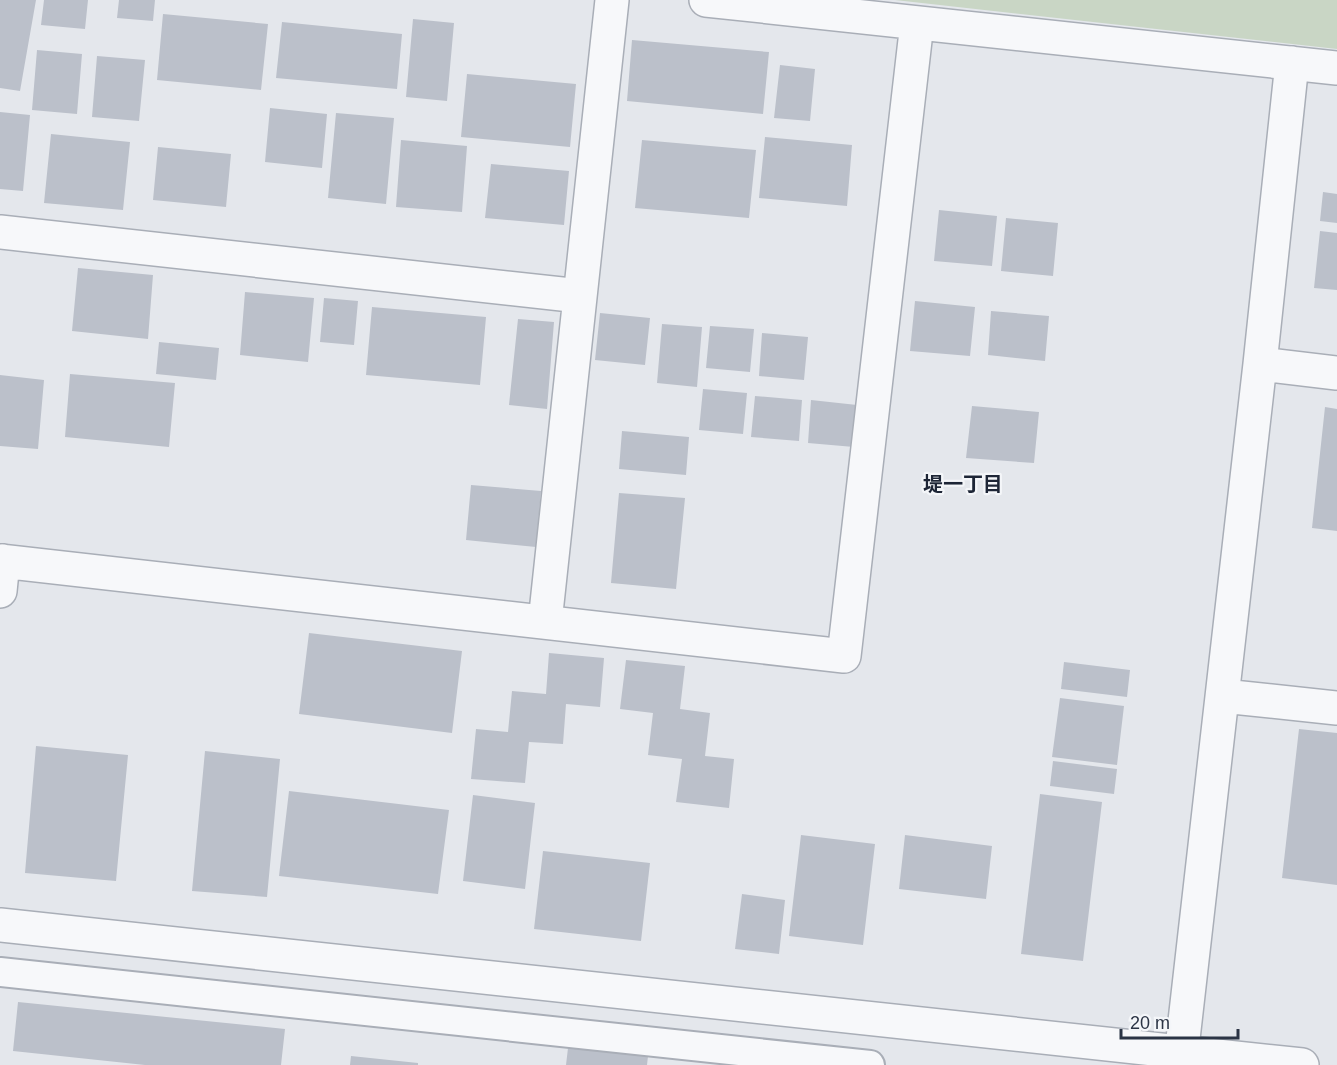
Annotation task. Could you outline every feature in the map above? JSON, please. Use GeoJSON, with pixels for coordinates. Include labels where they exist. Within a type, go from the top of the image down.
{"type":"FeatureCollection","features":[{"type":"Feature","properties":{"kind":"street"},"geometry":{"type":"LineString","coordinates":[[545,622],[612,0]]}},
{"type":"Feature","properties":{"kind":"street"},"geometry":{"type":"LineString","coordinates":[[706,0],[1337,68]]}},
{"type":"Feature","properties":{"kind":"street"},"geometry":{"type":"LineString","coordinates":[[1,571],[545,622],[844,656],[917,22]]}},
{"type":"Feature","properties":{"kind":"street"},"geometry":{"type":"LineString","coordinates":[[1180,1058],[1223,696],[1292,63]]}},
{"type":"Feature","properties":{"kind":"street"},"geometry":{"type":"LineString","coordinates":[[0,232],[580,296]]}},
{"type":"Feature","properties":{"kind":"street"},"geometry":{"type":"LineString","coordinates":[[1260,364],[1337,373]]}},
{"type":"Feature","properties":{"kind":"street"},"geometry":{"type":"LineString","coordinates":[[1223,696],[1337,708]]}},
{"type":"Feature","properties":{"kind":"street"},"geometry":{"type":"LineString","coordinates":[[0,925],[1180,1058],[1302,1065]]}},
{"type":"Feature","properties":{"kind":"street"},"geometry":{"type":"LineString","coordinates":[[0,972],[870,1065]]}},
{"type":"Feature","properties":{"kind":"green space"},"geometry":{"type":"Polygon","coordinates":[[[895,0],[1337,0],[1337,49],[895,0]]]}},
{"type":"Feature","properties":{"kind":"building"},"geometry":{"type":"Polygon","coordinates":[[[0,0],[36,0],[20,91],[0,88],[0,0]]]}},
{"type":"Feature","properties":{"kind":"building"},"geometry":{"type":"Polygon","coordinates":[[[44,0],[88,0],[85,29],[41,25],[44,0]]]}},
{"type":"Feature","properties":{"kind":"building"},"geometry":{"type":"Polygon","coordinates":[[[119,0],[155,0],[153,21],[117,18],[119,0]]]}},
{"type":"Feature","properties":{"kind":"building"},"geometry":{"type":"Polygon","coordinates":[[[163,14],[268,24],[261,90],[157,80],[163,14]]]}},
{"type":"Feature","properties":{"kind":"building"},"geometry":{"type":"Polygon","coordinates":[[[413,19],[454,23],[447,101],[406,97],[413,19]]]}},
{"type":"Feature","properties":{"kind":"building"},"geometry":{"type":"Polygon","coordinates":[[[282,22],[402,34],[397,89],[276,78],[282,22]]]}},
{"type":"Feature","properties":{"kind":"building"},"geometry":{"type":"Polygon","coordinates":[[[632,40],[769,52],[763,114],[627,101],[632,40]]]}},
{"type":"Feature","properties":{"kind":"building"},"geometry":{"type":"Polygon","coordinates":[[[37,50],[82,54],[77,114],[32,110],[37,50]]]}},
{"type":"Feature","properties":{"kind":"building"},"geometry":{"type":"Polygon","coordinates":[[[97,56],[145,60],[139,121],[92,117],[97,56]]]}},
{"type":"Feature","properties":{"kind":"building"},"geometry":{"type":"Polygon","coordinates":[[[780,65],[815,69],[810,121],[774,118],[780,65]]]}},
{"type":"Feature","properties":{"kind":"building"},"geometry":{"type":"Polygon","coordinates":[[[467,74],[576,84],[570,147],[461,137],[467,74]]]}},
{"type":"Feature","properties":{"kind":"building"},"geometry":{"type":"Polygon","coordinates":[[[270,108],[327,114],[322,168],[265,162],[270,108]]]}},
{"type":"Feature","properties":{"kind":"building"},"geometry":{"type":"Polygon","coordinates":[[[0,112],[30,115],[23,191],[0,189],[0,112]]]}},
{"type":"Feature","properties":{"kind":"building"},"geometry":{"type":"Polygon","coordinates":[[[336,113],[394,118],[386,204],[328,198],[336,113]]]}},
{"type":"Feature","properties":{"kind":"building"},"geometry":{"type":"Polygon","coordinates":[[[51,134],[130,142],[123,210],[44,203],[51,134]]]}},
{"type":"Feature","properties":{"kind":"building"},"geometry":{"type":"Polygon","coordinates":[[[765,137],[852,145],[847,206],[759,198],[765,137]]]}},
{"type":"Feature","properties":{"kind":"building"},"geometry":{"type":"Polygon","coordinates":[[[401,140],[467,146],[462,212],[396,207],[401,140]]]}},
{"type":"Feature","properties":{"kind":"building"},"geometry":{"type":"Polygon","coordinates":[[[642,140],[756,150],[749,218],[635,208],[642,140]]]}},
{"type":"Feature","properties":{"kind":"building"},"geometry":{"type":"Polygon","coordinates":[[[158,147],[231,154],[226,207],[153,200],[158,147]]]}},
{"type":"Feature","properties":{"kind":"building"},"geometry":{"type":"Polygon","coordinates":[[[491,164],[569,171],[564,225],[485,218],[491,164]]]}},
{"type":"Feature","properties":{"kind":"building"},"geometry":{"type":"Polygon","coordinates":[[[1323,192],[1337,194],[1337,223],[1320,221],[1323,192]]]}},
{"type":"Feature","properties":{"kind":"building"},"geometry":{"type":"Polygon","coordinates":[[[939,210],[997,216],[992,266],[934,261],[939,210]]]}},
{"type":"Feature","properties":{"kind":"building"},"geometry":{"type":"Polygon","coordinates":[[[1006,218],[1058,223],[1053,276],[1001,271],[1006,218]]]}},
{"type":"Feature","properties":{"kind":"building"},"geometry":{"type":"Polygon","coordinates":[[[1320,231],[1337,233],[1337,290],[1314,288],[1320,231]]]}},
{"type":"Feature","properties":{"kind":"building"},"geometry":{"type":"Polygon","coordinates":[[[78,268],[153,275],[148,339],[72,331],[78,268]]]}},
{"type":"Feature","properties":{"kind":"building"},"geometry":{"type":"Polygon","coordinates":[[[245,292],[314,298],[308,362],[240,355],[245,292]]]}},
{"type":"Feature","properties":{"kind":"building"},"geometry":{"type":"Polygon","coordinates":[[[324,298],[358,301],[354,345],[320,342],[324,298]]]}},
{"type":"Feature","properties":{"kind":"building"},"geometry":{"type":"Polygon","coordinates":[[[915,301],[975,307],[970,356],[910,351],[915,301]]]}},
{"type":"Feature","properties":{"kind":"building"},"geometry":{"type":"Polygon","coordinates":[[[372,307],[486,317],[480,385],[366,375],[372,307]]]}},
{"type":"Feature","properties":{"kind":"building"},"geometry":{"type":"Polygon","coordinates":[[[991,311],[1049,316],[1045,361],[988,355],[991,311]]]}},
{"type":"Feature","properties":{"kind":"building"},"geometry":{"type":"Polygon","coordinates":[[[600,313],[650,318],[645,365],[595,360],[600,313]]]}},
{"type":"Feature","properties":{"kind":"building"},"geometry":{"type":"Polygon","coordinates":[[[518,319],[554,322],[547,409],[509,405],[518,319]]]}},
{"type":"Feature","properties":{"kind":"building"},"geometry":{"type":"Polygon","coordinates":[[[662,324],[702,327],[697,387],[657,383],[662,324]]]}},
{"type":"Feature","properties":{"kind":"building"},"geometry":{"type":"Polygon","coordinates":[[[710,326],[754,329],[750,372],[706,368],[710,326]]]}},
{"type":"Feature","properties":{"kind":"building"},"geometry":{"type":"Polygon","coordinates":[[[762,333],[808,337],[804,380],[759,376],[762,333]]]}},
{"type":"Feature","properties":{"kind":"building"},"geometry":{"type":"Polygon","coordinates":[[[159,342],[219,348],[216,380],[156,374],[159,342]]]}},
{"type":"Feature","properties":{"kind":"building"},"geometry":{"type":"Polygon","coordinates":[[[70,374],[175,383],[169,447],[65,437],[70,374]]]}},
{"type":"Feature","properties":{"kind":"building"},"geometry":{"type":"Polygon","coordinates":[[[0,375],[44,380],[38,449],[0,446],[0,375]]]}},
{"type":"Feature","properties":{"kind":"building"},"geometry":{"type":"Polygon","coordinates":[[[703,389],[747,393],[743,434],[699,430],[703,389]]]}},
{"type":"Feature","properties":{"kind":"building"},"geometry":{"type":"Polygon","coordinates":[[[755,396],[802,400],[799,441],[751,437],[755,396]]]}},
{"type":"Feature","properties":{"kind":"building"},"geometry":{"type":"Polygon","coordinates":[[[811,400],[857,405],[854,447],[808,443],[811,400]]]}},
{"type":"Feature","properties":{"kind":"building"},"geometry":{"type":"Polygon","coordinates":[[[972,406],[1039,412],[1034,463],[966,458],[972,406]]]}},
{"type":"Feature","properties":{"kind":"building"},"geometry":{"type":"Polygon","coordinates":[[[1325,407],[1337,409],[1337,531],[1312,528],[1325,407]]]}},
{"type":"Feature","properties":{"kind":"building"},"geometry":{"type":"Polygon","coordinates":[[[622,431],[689,437],[686,475],[619,469],[622,431]]]}},
{"type":"Feature","properties":{"kind":"building"},"geometry":{"type":"Polygon","coordinates":[[[471,485],[541,491],[536,547],[466,540],[471,485]]]}},
{"type":"Feature","properties":{"kind":"building"},"geometry":{"type":"Polygon","coordinates":[[[619,493],[685,498],[676,589],[611,583],[619,493]]]}},
{"type":"Feature","properties":{"kind":"building"},"geometry":{"type":"Polygon","coordinates":[[[309,633],[462,651],[452,733],[299,714],[309,633]]]}},
{"type":"Feature","properties":{"kind":"building"},"geometry":{"type":"Polygon","coordinates":[[[549,653],[604,658],[600,707],[566,704],[563,744],[529,742],[525,783],[471,779],[476,729],[508,732],[512,691],[546,694],[549,653]]]}},
{"type":"Feature","properties":{"kind":"building"},"geometry":{"type":"Polygon","coordinates":[[[626,660],[685,666],[680,709],[710,713],[705,756],[734,759],[729,808],[676,802],[682,759],[648,755],[653,713],[620,709],[626,660]]]}},
{"type":"Feature","properties":{"kind":"building"},"geometry":{"type":"Polygon","coordinates":[[[1064,662],[1130,670],[1127,697],[1061,689],[1064,662]]]}},
{"type":"Feature","properties":{"kind":"building"},"geometry":{"type":"Polygon","coordinates":[[[1060,698],[1124,706],[1117,765],[1052,757],[1060,698]]]}},
{"type":"Feature","properties":{"kind":"building"},"geometry":{"type":"Polygon","coordinates":[[[1299,729],[1337,733],[1337,885],[1282,878],[1299,729]]]}},
{"type":"Feature","properties":{"kind":"building"},"geometry":{"type":"Polygon","coordinates":[[[36,746],[128,755],[116,881],[25,873],[36,746]]]}},
{"type":"Feature","properties":{"kind":"building"},"geometry":{"type":"Polygon","coordinates":[[[205,751],[280,759],[267,897],[192,891],[205,751]]]}},
{"type":"Feature","properties":{"kind":"building"},"geometry":{"type":"Polygon","coordinates":[[[1053,761],[1117,769],[1114,794],[1050,786],[1053,761]]]}},
{"type":"Feature","properties":{"kind":"building"},"geometry":{"type":"Polygon","coordinates":[[[289,791],[449,810],[438,894],[279,876],[289,791]]]}},
{"type":"Feature","properties":{"kind":"building"},"geometry":{"type":"Polygon","coordinates":[[[1040,794],[1102,802],[1083,961],[1021,954],[1040,794]]]}},
{"type":"Feature","properties":{"kind":"building"},"geometry":{"type":"Polygon","coordinates":[[[473,795],[535,803],[525,889],[463,881],[473,795]]]}},
{"type":"Feature","properties":{"kind":"building"},"geometry":{"type":"Polygon","coordinates":[[[801,835],[875,844],[863,945],[789,936],[801,835]]]}},
{"type":"Feature","properties":{"kind":"building"},"geometry":{"type":"Polygon","coordinates":[[[905,835],[992,846],[986,899],[899,889],[905,835]]]}},
{"type":"Feature","properties":{"kind":"building"},"geometry":{"type":"Polygon","coordinates":[[[543,851],[650,863],[641,941],[534,929],[543,851]]]}},
{"type":"Feature","properties":{"kind":"building"},"geometry":{"type":"Polygon","coordinates":[[[742,894],[785,900],[779,954],[735,949],[742,894]]]}},
{"type":"Feature","properties":{"kind":"building"},"geometry":{"type":"Polygon","coordinates":[[[18,1002],[285,1029],[281,1065],[145,1065],[13,1051],[18,1002]]]}},
{"type":"Feature","properties":{"kind":"building"},"geometry":{"type":"Polygon","coordinates":[[[568,1048],[648,1056],[647,1065],[566,1065],[568,1048]]]}},
{"type":"Feature","properties":{"kind":"building"},"geometry":{"type":"Polygon","coordinates":[[[351,1056],[418,1063],[418,1065],[350,1065],[351,1056]]]}},
{"type":"Feature","properties":{"kind":"district","name":"堤一丁目"},"geometry":{"type":"Point","coordinates":[963,484]}}]}
